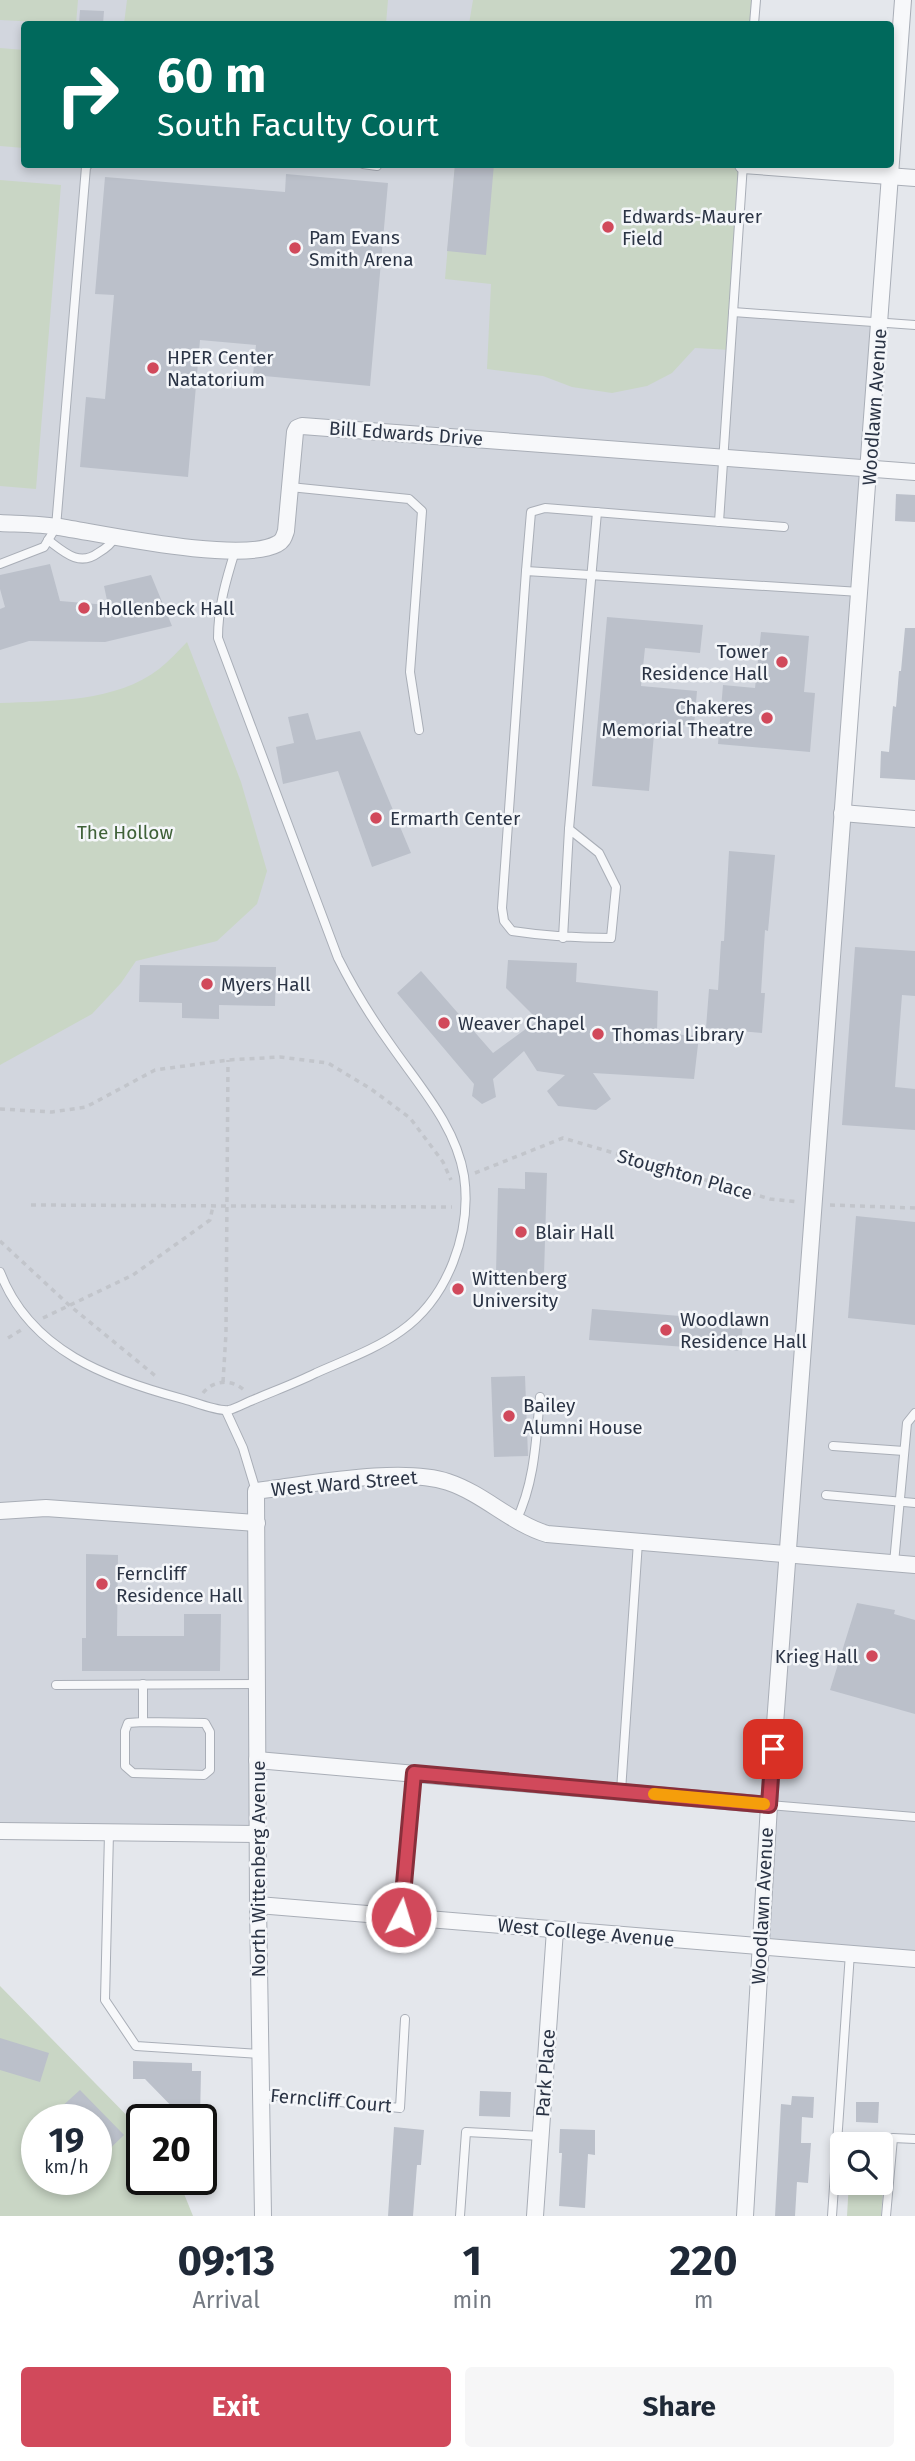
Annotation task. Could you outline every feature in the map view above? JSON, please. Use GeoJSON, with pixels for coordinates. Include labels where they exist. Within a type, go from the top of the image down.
{"type":"FeatureCollection","features":[{"type":"Feature","properties":{"kind":"street","name":"Woodlawn Avenue"},"geometry":{"type":"LineString","coordinates":[[894,144],[908,31],[903,0]]}},
{"type":"Feature","properties":{"kind":"street"},"geometry":{"type":"LineString","coordinates":[[783,168],[915,178]]}},
{"type":"Feature","properties":{"kind":"street","name":"Woodlawn Avenue"},"geometry":{"type":"LineString","coordinates":[[745,2216],[769,1805],[891,168]]}},
{"type":"Feature","properties":{"kind":"street","name":"Bill Edwards Drive"},"geometry":{"type":"LineString","coordinates":[[0,523],[52,533],[115,537],[235,551],[258,550],[276,545],[283,540],[295,432],[302,426],[915,472]]}},
{"type":"Feature","properties":{"kind":"street"},"geometry":{"type":"LineString","coordinates":[[842,813],[915,819]]}},
{"type":"Feature","properties":{"kind":"street","name":"West Ward Street"},"geometry":{"type":"LineString","coordinates":[[0,1511],[46,1508],[257,1522],[256,1491],[402,1475],[449,1482],[472,1492],[528,1528],[547,1534],[915,1564]]}},
{"type":"Feature","properties":{"kind":"street","name":"North Wittenberg Avenue"},"geometry":{"type":"LineString","coordinates":[[257,1522],[257,1834],[263,2216]]}},
{"type":"Feature","properties":{"kind":"street"},"geometry":{"type":"LineString","coordinates":[[257,1760],[769,1805]]}},
{"type":"Feature","properties":{"kind":"street"},"geometry":{"type":"LineString","coordinates":[[0,1831],[257,1834]]}},
{"type":"Feature","properties":{"kind":"street","name":"West College Avenue"},"geometry":{"type":"LineString","coordinates":[[258,1905],[915,1959]]}},
{"type":"Feature","properties":{"kind":"street","name":"Park Place"},"geometry":{"type":"LineString","coordinates":[[535,2216],[555,1930]]}},
{"type":"Feature","properties":{"kind":"lane"},"geometry":{"type":"LineString","coordinates":[[754,21],[756,0]]}},
{"type":"Feature","properties":{"kind":"lane"},"geometry":{"type":"LineString","coordinates":[[0,564],[44,547],[52,533],[86,168]]}},
{"type":"Feature","properties":{"kind":"lane"},"geometry":{"type":"LineString","coordinates":[[719,522],[743,168]]}},
{"type":"Feature","properties":{"kind":"lane"},"geometry":{"type":"LineString","coordinates":[[733,312],[915,325]]}},
{"type":"Feature","properties":{"kind":"lane"},"geometry":{"type":"LineString","coordinates":[[289,487],[408,499],[422,511],[410,672],[419,730]]}},
{"type":"Feature","properties":{"kind":"lane"},"geometry":{"type":"LineString","coordinates":[[569,829],[599,852],[616,887],[611,938],[563,938],[512,931],[504,921],[502,908],[531,512],[545,508],[784,527]]}},
{"type":"Feature","properties":{"kind":"lane"},"geometry":{"type":"LineString","coordinates":[[563,938],[569,829],[597,512]]}},
{"type":"Feature","properties":{"kind":"lane"},"geometry":{"type":"LineString","coordinates":[[52,533],[71,557],[84,560],[94,556],[115,537]]}},
{"type":"Feature","properties":{"kind":"lane"},"geometry":{"type":"LineString","coordinates":[[0,1272],[18,1308],[56,1348],[83,1364],[118,1379],[226,1411],[372,1348],[400,1332],[418,1318],[431,1302],[451,1267],[461,1232],[464,1208],[464,1177],[458,1153],[448,1129],[427,1094],[355,994],[338,958],[218,638],[222,592],[235,551]]}},
{"type":"Feature","properties":{"kind":"lane"},"geometry":{"type":"LineString","coordinates":[[526,571],[860,592]]}},
{"type":"Feature","properties":{"kind":"lane"},"geometry":{"type":"LineString","coordinates":[[516,1521],[530,1483],[540,1397]]}},
{"type":"Feature","properties":{"kind":"lane"},"geometry":{"type":"LineString","coordinates":[[226,1411],[243,1448],[256,1491]]}},
{"type":"Feature","properties":{"kind":"lane"},"geometry":{"type":"LineString","coordinates":[[894,1563],[907,1423],[915,1413]]}},
{"type":"Feature","properties":{"kind":"lane"},"geometry":{"type":"LineString","coordinates":[[833,1446],[904,1451]]}},
{"type":"Feature","properties":{"kind":"lane"},"geometry":{"type":"LineString","coordinates":[[827,1495],[915,1503]]}},
{"type":"Feature","properties":{"kind":"lane"},"geometry":{"type":"LineString","coordinates":[[621,1791],[638,1542]]}},
{"type":"Feature","properties":{"kind":"lane"},"geometry":{"type":"LineString","coordinates":[[143,1684],[143,1722]]}},
{"type":"Feature","properties":{"kind":"lane"},"geometry":{"type":"LineString","coordinates":[[56,1685],[257,1684]]}},
{"type":"Feature","properties":{"kind":"lane"},"geometry":{"type":"LineString","coordinates":[[143,1722],[205,1723],[211,1732],[211,1770],[204,1775],[133,1773],[125,1766],[125,1731],[128,1723],[143,1722]]}},
{"type":"Feature","properties":{"kind":"lane"},"geometry":{"type":"LineString","coordinates":[[401,1917],[414,1773]]}},
{"type":"Feature","properties":{"kind":"lane"},"geometry":{"type":"LineString","coordinates":[[769,1805],[915,1817]]}},
{"type":"Feature","properties":{"kind":"lane"},"geometry":{"type":"LineString","coordinates":[[109,1833],[105,2000],[136,2046],[259,2054]]}},
{"type":"Feature","properties":{"kind":"lane"},"geometry":{"type":"LineString","coordinates":[[832,2216],[850,1953]]}},
{"type":"Feature","properties":{"kind":"lane","name":"Ferncliff Court"},"geometry":{"type":"LineString","coordinates":[[260,2094],[400,2108],[405,2019]]}},
{"type":"Feature","properties":{"kind":"lane"},"geometry":{"type":"LineString","coordinates":[[460,2216],[466,2132],[541,2136]]}},
{"type":"Feature","properties":{"kind":"lane"},"geometry":{"type":"LineString","coordinates":[[886,2216],[893,2137],[915,2139]]}},
{"type":"Feature","properties":{"kind":"path"},"geometry":{"type":"LineString","coordinates":[[0,1109],[52,1112],[86,1107],[155,1070],[228,1060],[280,1057],[328,1063],[411,1118],[443,1162],[451,1180]]}},
{"type":"Feature","properties":{"kind":"path"},"geometry":{"type":"LineString","coordinates":[[223,1382],[226,1333],[228,1060]]}},
{"type":"Feature","properties":{"kind":"path","name":"Stoughton Place"},"geometry":{"type":"LineString","coordinates":[[464,1177],[563,1138],[770,1199],[814,1204],[915,1208]]}},
{"type":"Feature","properties":{"kind":"path"},"geometry":{"type":"LineString","coordinates":[[31,1205],[464,1208]]}},
{"type":"Feature","properties":{"kind":"path"},"geometry":{"type":"LineString","coordinates":[[8,1338],[132,1275],[210,1220],[213,1206]]}},
{"type":"Feature","properties":{"kind":"path"},"geometry":{"type":"LineString","coordinates":[[0,1241],[69,1305],[164,1384],[166,1395]]}},
{"type":"Feature","properties":{"kind":"path"},"geometry":{"type":"LineString","coordinates":[[195,1402],[208,1387],[223,1382],[239,1385],[254,1399]]}},
{"type":"Feature","properties":{"kind":"shaded area","name":"Wittenberg University"},"geometry":{"type":"Polygon","coordinates":[[[0,0],[758,0],[756,21],[21,21],[21,168],[745,168],[734,312],[880,322],[842,813],[915,819],[915,1959],[760,1946],[769,1805],[258,1760],[257,1834],[0,1831],[0,0]]]}},
{"type":"Feature","properties":{"kind":"green space"},"geometry":{"type":"Polygon","coordinates":[[[0,0],[78,0],[76,21],[0,20],[0,0]]]}},
{"type":"Feature","properties":{"kind":"green space"},"geometry":{"type":"Polygon","coordinates":[[[127,0],[388,0],[386,21],[124,21],[127,0]]]}},
{"type":"Feature","properties":{"kind":"green space"},"geometry":{"type":"Polygon","coordinates":[[[473,0],[756,0],[754,21],[470,21],[473,0]]]}},
{"type":"Feature","properties":{"kind":"green space"},"geometry":{"type":"Polygon","coordinates":[[[0,48],[21,50],[21,148],[0,146],[0,48]]]}},
{"type":"Feature","properties":{"kind":"green space"},"geometry":{"type":"Polygon","coordinates":[[[455,168],[743,168],[731,350],[695,348],[672,373],[647,386],[612,393],[572,387],[543,376],[487,369],[491,284],[445,279],[455,168]]]}},
{"type":"Feature","properties":{"kind":"green space"},"geometry":{"type":"Polygon","coordinates":[[[0,180],[61,185],[36,489],[0,486],[0,180]]]}},
{"type":"Feature","properties":{"kind":"green space","name":"The Hollow"},"geometry":{"type":"Polygon","coordinates":[[[187,642],[241,782],[267,871],[257,904],[217,941],[136,961],[121,983],[92,1014],[0,1065],[0,703],[83,698],[124,688],[159,669],[187,642]]]}},
{"type":"Feature","properties":{"kind":"green space"},"geometry":{"type":"Polygon","coordinates":[[[0,1986],[126,2115],[126,2195],[184,2195],[193,2216],[0,2216],[0,1986]]]}},
{"type":"Feature","properties":{"kind":"green space"},"geometry":{"type":"Polygon","coordinates":[[[848,2195],[883,2195],[881,2216],[847,2216],[848,2195]]]}},
{"type":"Feature","properties":{"kind":"building"},"geometry":{"type":"Polygon","coordinates":[[[80,10],[104,11],[103,21],[79,21],[80,10]]]}},
{"type":"Feature","properties":{"kind":"building"},"geometry":{"type":"Polygon","coordinates":[[[455,168],[494,168],[486,255],[447,251],[455,168]]]}},
{"type":"Feature","properties":{"kind":"building"},"geometry":{"type":"Polygon","coordinates":[[[286,174],[388,183],[370,386],[253,375],[256,345],[200,340],[188,477],[80,467],[86,397],[105,399],[114,295],[95,294],[105,177],[285,192],[286,174]]]}},
{"type":"Feature","properties":{"kind":"building"},"geometry":{"type":"Polygon","coordinates":[[[896,494],[915,495],[915,522],[895,521],[896,494]]]}},
{"type":"Feature","properties":{"kind":"building","name":"Hollenbeck Hall"},"geometry":{"type":"Polygon","coordinates":[[[50,564],[60,601],[108,605],[104,586],[151,575],[172,626],[105,642],[29,641],[0,650],[0,609],[5,607],[0,589],[0,575],[50,564]]]}},
{"type":"Feature","properties":{"kind":"building"},"geometry":{"type":"Polygon","coordinates":[[[607,617],[703,625],[700,653],[645,648],[641,686],[697,691],[694,726],[655,723],[649,791],[592,786],[607,617]]]}},
{"type":"Feature","properties":{"kind":"building"},"geometry":{"type":"Polygon","coordinates":[[[905,628],[915,628],[915,780],[880,778],[881,751],[889,752],[905,628]]]}},
{"type":"Feature","properties":{"kind":"building","name":"Chakeres Memorial Theatre"},"geometry":{"type":"Polygon","coordinates":[[[761,632],[809,636],[804,692],[815,693],[810,752],[718,744],[723,685],[755,688],[761,632]]]}},
{"type":"Feature","properties":{"kind":"building","name":"Ermarth Center"},"geometry":{"type":"Polygon","coordinates":[[[308,713],[316,740],[360,731],[411,853],[372,867],[338,771],[283,784],[276,747],[294,743],[288,717],[308,713]]]}},
{"type":"Feature","properties":{"kind":"building"},"geometry":{"type":"Polygon","coordinates":[[[729,851],[775,855],[768,931],[765,930],[761,993],[765,993],[762,1033],[706,1028],[709,989],[718,990],[721,941],[724,941],[729,851]]]}},
{"type":"Feature","properties":{"kind":"building"},"geometry":{"type":"Polygon","coordinates":[[[855,947],[915,951],[915,996],[902,995],[895,1087],[915,1089],[915,1130],[842,1125],[855,947]]]}},
{"type":"Feature","properties":{"kind":"building","name":"Thomas Library"},"geometry":{"type":"Polygon","coordinates":[[[508,960],[577,963],[576,982],[658,991],[657,1033],[699,1036],[694,1079],[593,1073],[611,1099],[596,1110],[558,1106],[547,1091],[565,1075],[537,1071],[524,1051],[493,1079],[496,1097],[482,1104],[472,1096],[474,1084],[397,993],[421,971],[493,1053],[538,1020],[506,988],[508,960]]]}},
{"type":"Feature","properties":{"kind":"building","name":"Myers Hall"},"geometry":{"type":"Polygon","coordinates":[[[140,965],[276,967],[275,1006],[219,1005],[219,1019],[182,1018],[182,1003],[139,1002],[140,965]]]}},
{"type":"Feature","properties":{"kind":"building","name":"Blair Hall"},"geometry":{"type":"Polygon","coordinates":[[[525,1172],[547,1173],[544,1275],[496,1274],[498,1188],[525,1189],[525,1172]]]}},
{"type":"Feature","properties":{"kind":"building"},"geometry":{"type":"Polygon","coordinates":[[[856,1216],[915,1222],[915,1325],[848,1318],[856,1216]]]}},
{"type":"Feature","properties":{"kind":"building","name":"Woodlawn Residence Hall"},"geometry":{"type":"Polygon","coordinates":[[[592,1309],[743,1321],[741,1351],[589,1340],[592,1309]]]}},
{"type":"Feature","properties":{"kind":"building","name":"Bailey Alumni House"},"geometry":{"type":"Polygon","coordinates":[[[525,1376],[528,1456],[494,1457],[491,1377],[525,1376]]]}},
{"type":"Feature","properties":{"kind":"building","name":"Ferncliff Residence Hall"},"geometry":{"type":"Polygon","coordinates":[[[86,1554],[118,1555],[117,1636],[184,1636],[184,1614],[221,1614],[220,1671],[82,1671],[82,1638],[86,1638],[86,1554]]]}},
{"type":"Feature","properties":{"kind":"building","name":"Krieg Hall"},"geometry":{"type":"Polygon","coordinates":[[[857,1603],[895,1610],[894,1614],[915,1620],[915,1714],[830,1690],[857,1603]]]}},
{"type":"Feature","properties":{"kind":"building"},"geometry":{"type":"Polygon","coordinates":[[[0,2038],[49,2053],[40,2082],[0,2070],[0,2038]]]}},
{"type":"Feature","properties":{"kind":"building"},"geometry":{"type":"Polygon","coordinates":[[[133,2061],[192,2063],[192,2071],[201,2071],[200,2104],[169,2104],[145,2079],[133,2079],[133,2061]]]}},
{"type":"Feature","properties":{"kind":"building"},"geometry":{"type":"Polygon","coordinates":[[[80,2090],[94,2104],[65,2104],[80,2090]]]}},
{"type":"Feature","properties":{"kind":"building"},"geometry":{"type":"Polygon","coordinates":[[[480,2091],[511,2092],[510,2117],[479,2116],[480,2091]]]}},
{"type":"Feature","properties":{"kind":"building"},"geometry":{"type":"Polygon","coordinates":[[[792,2096],[814,2097],[813,2118],[802,2117],[801,2143],[811,2143],[808,2183],[797,2182],[795,2216],[775,2216],[781,2104],[791,2105],[792,2096]]]}},
{"type":"Feature","properties":{"kind":"building"},"geometry":{"type":"Polygon","coordinates":[[[856,2102],[879,2102],[878,2123],[856,2122],[856,2102]]]}},
{"type":"Feature","properties":{"kind":"building"},"geometry":{"type":"Polygon","coordinates":[[[112,2123],[124,2135],[112,2147],[112,2123]]]}},
{"type":"Feature","properties":{"kind":"building"},"geometry":{"type":"Polygon","coordinates":[[[394,2127],[424,2130],[421,2165],[417,2165],[413,2216],[388,2216],[394,2127]]]}},
{"type":"Feature","properties":{"kind":"building"},"geometry":{"type":"Polygon","coordinates":[[[560,2129],[595,2130],[595,2155],[588,2154],[585,2208],[559,2206],[562,2153],[559,2153],[560,2129]]]}},
{"type":"Feature","properties":{"kind":"slow traffic"},"geometry":{"type":"LineString","coordinates":[[654,1794],[764,1804]]}},
{"type":"Feature","properties":{"kind":"place","name":"Edwards-Maurer Field"},"geometry":{"type":"Point","coordinates":[608,227]}},
{"type":"Feature","properties":{"kind":"place","name":"Pam Evans Smith Arena"},"geometry":{"type":"Point","coordinates":[295,248]}},
{"type":"Feature","properties":{"kind":"place","name":"HPER Center Natatorium"},"geometry":{"type":"Point","coordinates":[153,368]}},
{"type":"Feature","properties":{"kind":"place","name":"Hollenbeck Hall"},"geometry":{"type":"Point","coordinates":[84,608]}},
{"type":"Feature","properties":{"kind":"place","name":"Tower Residence Hall"},"geometry":{"type":"Point","coordinates":[782,662]}},
{"type":"Feature","properties":{"kind":"place","name":"Chakeres Memorial Theatre"},"geometry":{"type":"Point","coordinates":[767,718]}},
{"type":"Feature","properties":{"kind":"place","name":"Ermarth Center"},"geometry":{"type":"Point","coordinates":[376,818]}},
{"type":"Feature","properties":{"kind":"place","name":"Myers Hall"},"geometry":{"type":"Point","coordinates":[207,984]}},
{"type":"Feature","properties":{"kind":"place","name":"Weaver Chapel"},"geometry":{"type":"Point","coordinates":[444,1023]}},
{"type":"Feature","properties":{"kind":"place","name":"Thomas Library"},"geometry":{"type":"Point","coordinates":[598,1034]}},
{"type":"Feature","properties":{"kind":"place","name":"Blair Hall"},"geometry":{"type":"Point","coordinates":[521,1232]}},
{"type":"Feature","properties":{"kind":"place","name":"Wittenberg University"},"geometry":{"type":"Point","coordinates":[458,1289]}},
{"type":"Feature","properties":{"kind":"place","name":"Woodlawn Residence Hall"},"geometry":{"type":"Point","coordinates":[666,1330]}},
{"type":"Feature","properties":{"kind":"place","name":"Bailey Alumni House"},"geometry":{"type":"Point","coordinates":[509,1416]}},
{"type":"Feature","properties":{"kind":"place","name":"Ferncliff Residence Hall"},"geometry":{"type":"Point","coordinates":[102,1584]}},
{"type":"Feature","properties":{"kind":"place","name":"Krieg Hall"},"geometry":{"type":"Point","coordinates":[872,1656]}},
{"type":"Feature","properties":{"kind":"route"},"geometry":{"type":"LineString","coordinates":[[401,1917],[414,1773],[769,1805],[773,1749]]}}]}
